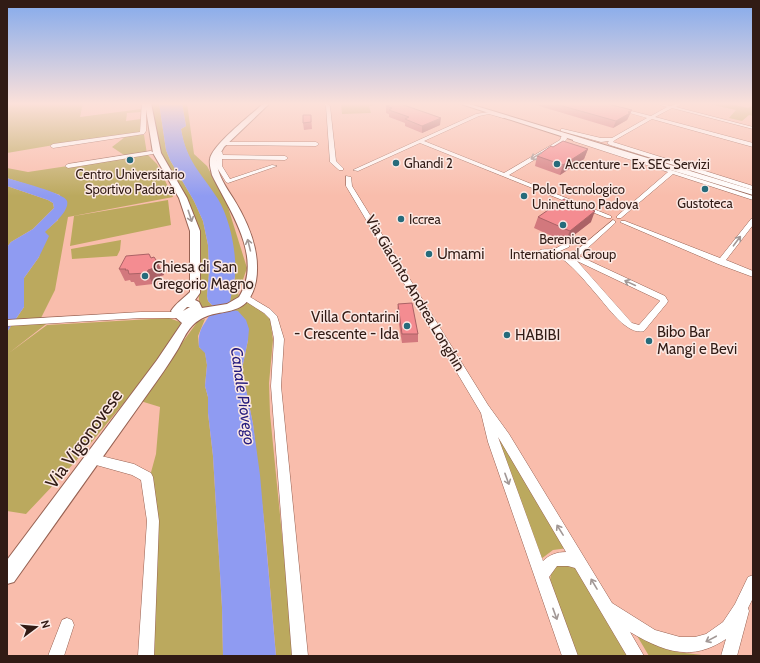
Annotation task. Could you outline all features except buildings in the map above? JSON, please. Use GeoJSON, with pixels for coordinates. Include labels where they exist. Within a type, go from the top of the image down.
{"type":"FeatureCollection","features":[{"type":"Feature","properties":{"kind":"main road","name":"Via Vigonovese"},"geometry":{"type":"LineString","coordinates":[[7,574],[162,364],[195,293],[195,232],[183,198],[153,150],[151,134]]}},
{"type":"Feature","properties":{"kind":"main road"},"geometry":{"type":"LineString","coordinates":[[186,314],[231,306],[240,301],[245,297],[252,273],[249,246],[241,220],[213,167],[213,161],[220,151],[237,134]]}},
{"type":"Feature","properties":{"kind":"main road"},"geometry":{"type":"LineString","coordinates":[[566,134],[574,139],[597,144],[611,141],[669,164],[699,173],[753,193]]}},
{"type":"Feature","properties":{"kind":"main road"},"geometry":{"type":"LineString","coordinates":[[567,134],[699,173]]}},
{"type":"Feature","properties":{"kind":"street"},"geometry":{"type":"LineString","coordinates":[[53,146],[136,134]]}},
{"type":"Feature","properties":{"kind":"street"},"geometry":{"type":"LineString","coordinates":[[330,134],[333,162],[341,169],[349,168],[356,170],[433,134]]}},
{"type":"Feature","properties":{"kind":"street"},"geometry":{"type":"LineString","coordinates":[[504,175],[562,141],[564,139],[564,134]]}},
{"type":"Feature","properties":{"kind":"street"},"geometry":{"type":"LineString","coordinates":[[569,134],[611,141],[699,173],[753,188]]}},
{"type":"Feature","properties":{"kind":"street"},"geometry":{"type":"LineString","coordinates":[[611,141],[624,134]]}},
{"type":"Feature","properties":{"kind":"street"},"geometry":{"type":"LineString","coordinates":[[709,134],[753,145]]}},
{"type":"Feature","properties":{"kind":"street"},"geometry":{"type":"LineString","coordinates":[[574,139],[753,198]]}},
{"type":"Feature","properties":{"kind":"street"},"geometry":{"type":"LineString","coordinates":[[419,140],[611,220]]}},
{"type":"Feature","properties":{"kind":"street"},"geometry":{"type":"LineString","coordinates":[[220,151],[280,145],[316,144]]}},
{"type":"Feature","properties":{"kind":"street"},"geometry":{"type":"LineString","coordinates":[[275,158],[280,145]]}},
{"type":"Feature","properties":{"kind":"street"},"geometry":{"type":"LineString","coordinates":[[68,166],[153,150]]}},
{"type":"Feature","properties":{"kind":"street"},"geometry":{"type":"LineString","coordinates":[[220,151],[285,158]]}},
{"type":"Feature","properties":{"kind":"street"},"geometry":{"type":"LineString","coordinates":[[220,151],[219,166],[228,181],[274,166]]}},
{"type":"Feature","properties":{"kind":"street"},"geometry":{"type":"LineString","coordinates":[[341,169],[338,172],[340,175],[348,177],[356,174],[356,170]]}},
{"type":"Feature","properties":{"kind":"street"},"geometry":{"type":"LineString","coordinates":[[621,220],[672,172]]}},
{"type":"Feature","properties":{"kind":"street","name":"Via Giacinto Andrea Longhin"},"geometry":{"type":"LineString","coordinates":[[348,177],[349,186],[484,408],[502,432],[636,656]]}},
{"type":"Feature","properties":{"kind":"street"},"geometry":{"type":"LineString","coordinates":[[574,260],[614,216],[721,262],[753,274]]}},
{"type":"Feature","properties":{"kind":"street"},"geometry":{"type":"LineString","coordinates":[[721,262],[753,220]]}},
{"type":"Feature","properties":{"kind":"street"},"geometry":{"type":"LineString","coordinates":[[541,252],[556,250],[566,245]]}},
{"type":"Feature","properties":{"kind":"street"},"geometry":{"type":"LineString","coordinates":[[556,250],[565,260],[574,260],[662,298],[664,301],[641,329],[634,328],[629,325],[574,260]]}},
{"type":"Feature","properties":{"kind":"street"},"geometry":{"type":"LineString","coordinates":[[245,297],[267,311],[274,318],[279,339],[276,386],[300,656]]}},
{"type":"Feature","properties":{"kind":"street"},"geometry":{"type":"LineString","coordinates":[[7,323],[158,314],[186,314]]}},
{"type":"Feature","properties":{"kind":"street","name":"Via Giacinto Andrea Longhin"},"geometry":{"type":"LineString","coordinates":[[484,408],[494,442],[570,656]]}},
{"type":"Feature","properties":{"kind":"street"},"geometry":{"type":"LineString","coordinates":[[93,459],[134,470],[147,477],[153,521],[146,656]]}},
{"type":"Feature","properties":{"kind":"street"},"geometry":{"type":"LineString","coordinates":[[542,577],[545,569],[556,559],[568,558],[581,563]]}},
{"type":"Feature","properties":{"kind":"street"},"geometry":{"type":"LineString","coordinates":[[606,606],[648,636],[673,645],[694,645],[708,642],[722,633],[735,617],[753,582]]}},
{"type":"Feature","properties":{"kind":"street"},"geometry":{"type":"LineString","coordinates":[[728,656],[745,600]]}},
{"type":"Feature","properties":{"kind":"street"},"geometry":{"type":"LineString","coordinates":[[56,656],[67,625]]}},
{"type":"Feature","properties":{"kind":"shaded area"},"geometry":{"type":"Polygon","coordinates":[[[7,134],[140,134],[144,135],[147,154],[157,164],[173,197],[68,217],[55,290],[39,322],[50,321],[9,353],[47,325],[169,318],[180,322],[181,324],[170,347],[76,461],[26,514],[7,511],[7,332],[24,307],[24,278],[39,257],[44,232],[58,220],[60,195],[7,178],[7,168],[28,172],[127,157],[112,147],[125,137],[54,145],[7,153],[7,134]]]}},
{"type":"Feature","properties":{"kind":"shaded area"},"geometry":{"type":"Polygon","coordinates":[[[156,134],[164,134],[166,150],[170,160],[194,201],[203,221],[208,245],[209,272],[207,296],[208,301],[213,306],[202,309],[199,302],[197,231],[163,164],[156,134]]]}},
{"type":"Feature","properties":{"kind":"shaded area"},"geometry":{"type":"Polygon","coordinates":[[[182,134],[191,134],[194,154],[207,166],[227,204],[247,268],[238,294],[270,318],[273,340],[269,383],[270,414],[294,656],[276,656],[265,530],[253,424],[242,369],[248,340],[226,309],[227,301],[235,277],[230,233],[221,207],[193,164],[186,150],[182,134]]]}},
{"type":"Feature","properties":{"kind":"shaded area"},"geometry":{"type":"Polygon","coordinates":[[[7,186],[48,200],[53,203],[54,208],[33,229],[11,242],[7,247],[7,186]]]}},
{"type":"Feature","properties":{"kind":"shaded area"},"geometry":{"type":"Polygon","coordinates":[[[168,200],[171,225],[70,246],[74,216],[168,200]]]}},
{"type":"Feature","properties":{"kind":"shaded area"},"geometry":{"type":"Polygon","coordinates":[[[121,240],[120,250],[117,256],[72,259],[71,249],[121,240]]]}},
{"type":"Feature","properties":{"kind":"shaded area"},"geometry":{"type":"Polygon","coordinates":[[[205,319],[198,336],[199,347],[205,352],[207,365],[205,386],[208,397],[208,413],[213,456],[222,607],[223,656],[141,656],[150,476],[156,454],[160,407],[134,399],[179,347],[198,321],[205,319]]]}},
{"type":"Feature","properties":{"kind":"shaded area"},"geometry":{"type":"Polygon","coordinates":[[[500,440],[568,548],[553,550],[541,559],[499,441],[500,440]]]}},
{"type":"Feature","properties":{"kind":"shaded area"},"geometry":{"type":"Polygon","coordinates":[[[556,566],[574,566],[632,656],[576,656],[550,580],[551,574],[556,566]]]}},
{"type":"Feature","properties":{"kind":"shaded area"},"geometry":{"type":"Polygon","coordinates":[[[636,634],[656,645],[677,652],[710,656],[649,656],[636,634]]]}},
{"type":"Feature","properties":{"kind":"water","name":"Canale Piovego"},"geometry":{"type":"Polygon","coordinates":[[[164,134],[182,134],[187,150],[195,167],[222,207],[232,236],[235,257],[235,276],[230,303],[226,304],[226,309],[238,311],[246,320],[249,329],[242,369],[253,424],[260,475],[276,656],[223,656],[222,607],[213,456],[208,413],[208,397],[205,386],[207,365],[205,353],[199,347],[201,329],[213,306],[208,301],[207,296],[209,272],[208,245],[203,221],[194,201],[170,160],[166,150],[164,134]]]}},
{"type":"Feature","properties":{"kind":"water"},"geometry":{"type":"Polygon","coordinates":[[[7,178],[58,194],[67,201],[67,205],[63,214],[45,232],[49,236],[39,257],[24,278],[24,307],[7,332],[7,247],[11,242],[33,229],[54,208],[53,203],[48,200],[7,186],[7,178]]]}},
{"type":"Feature","properties":{"kind":"place","name":"Centro Universitario Sportivo Padova"},"geometry":{"type":"Point","coordinates":[130,160]}},
{"type":"Feature","properties":{"kind":"place","name":"Ghandi 2"},"geometry":{"type":"Point","coordinates":[396,163]}},
{"type":"Feature","properties":{"kind":"place","name":"Accenture - Ex SEC Servizi"},"geometry":{"type":"Point","coordinates":[557,164]}},
{"type":"Feature","properties":{"kind":"place","name":"Gustoteca"},"geometry":{"type":"Point","coordinates":[705,189]}},
{"type":"Feature","properties":{"kind":"place","name":"Polo Tecnologico Uninettuno Padova"},"geometry":{"type":"Point","coordinates":[524,196]}},
{"type":"Feature","properties":{"kind":"place","name":"Iccrea"},"geometry":{"type":"Point","coordinates":[401,219]}},
{"type":"Feature","properties":{"kind":"place","name":"Berenice International Group"},"geometry":{"type":"Point","coordinates":[563,225]}},
{"type":"Feature","properties":{"kind":"place","name":"Umami"},"geometry":{"type":"Point","coordinates":[429,254]}},
{"type":"Feature","properties":{"kind":"place","name":"Chiesa di San Gregorio Magno"},"geometry":{"type":"Point","coordinates":[145,276]}},
{"type":"Feature","properties":{"kind":"place","name":"Villa Contarini - Crescente - Ida"},"geometry":{"type":"Point","coordinates":[407,326]}},
{"type":"Feature","properties":{"kind":"place","name":"HABIBI"},"geometry":{"type":"Point","coordinates":[507,335]}},
{"type":"Feature","properties":{"kind":"place","name":"Bibo Bar Mangi e Bevi"},"geometry":{"type":"Point","coordinates":[649,341]}}]}
